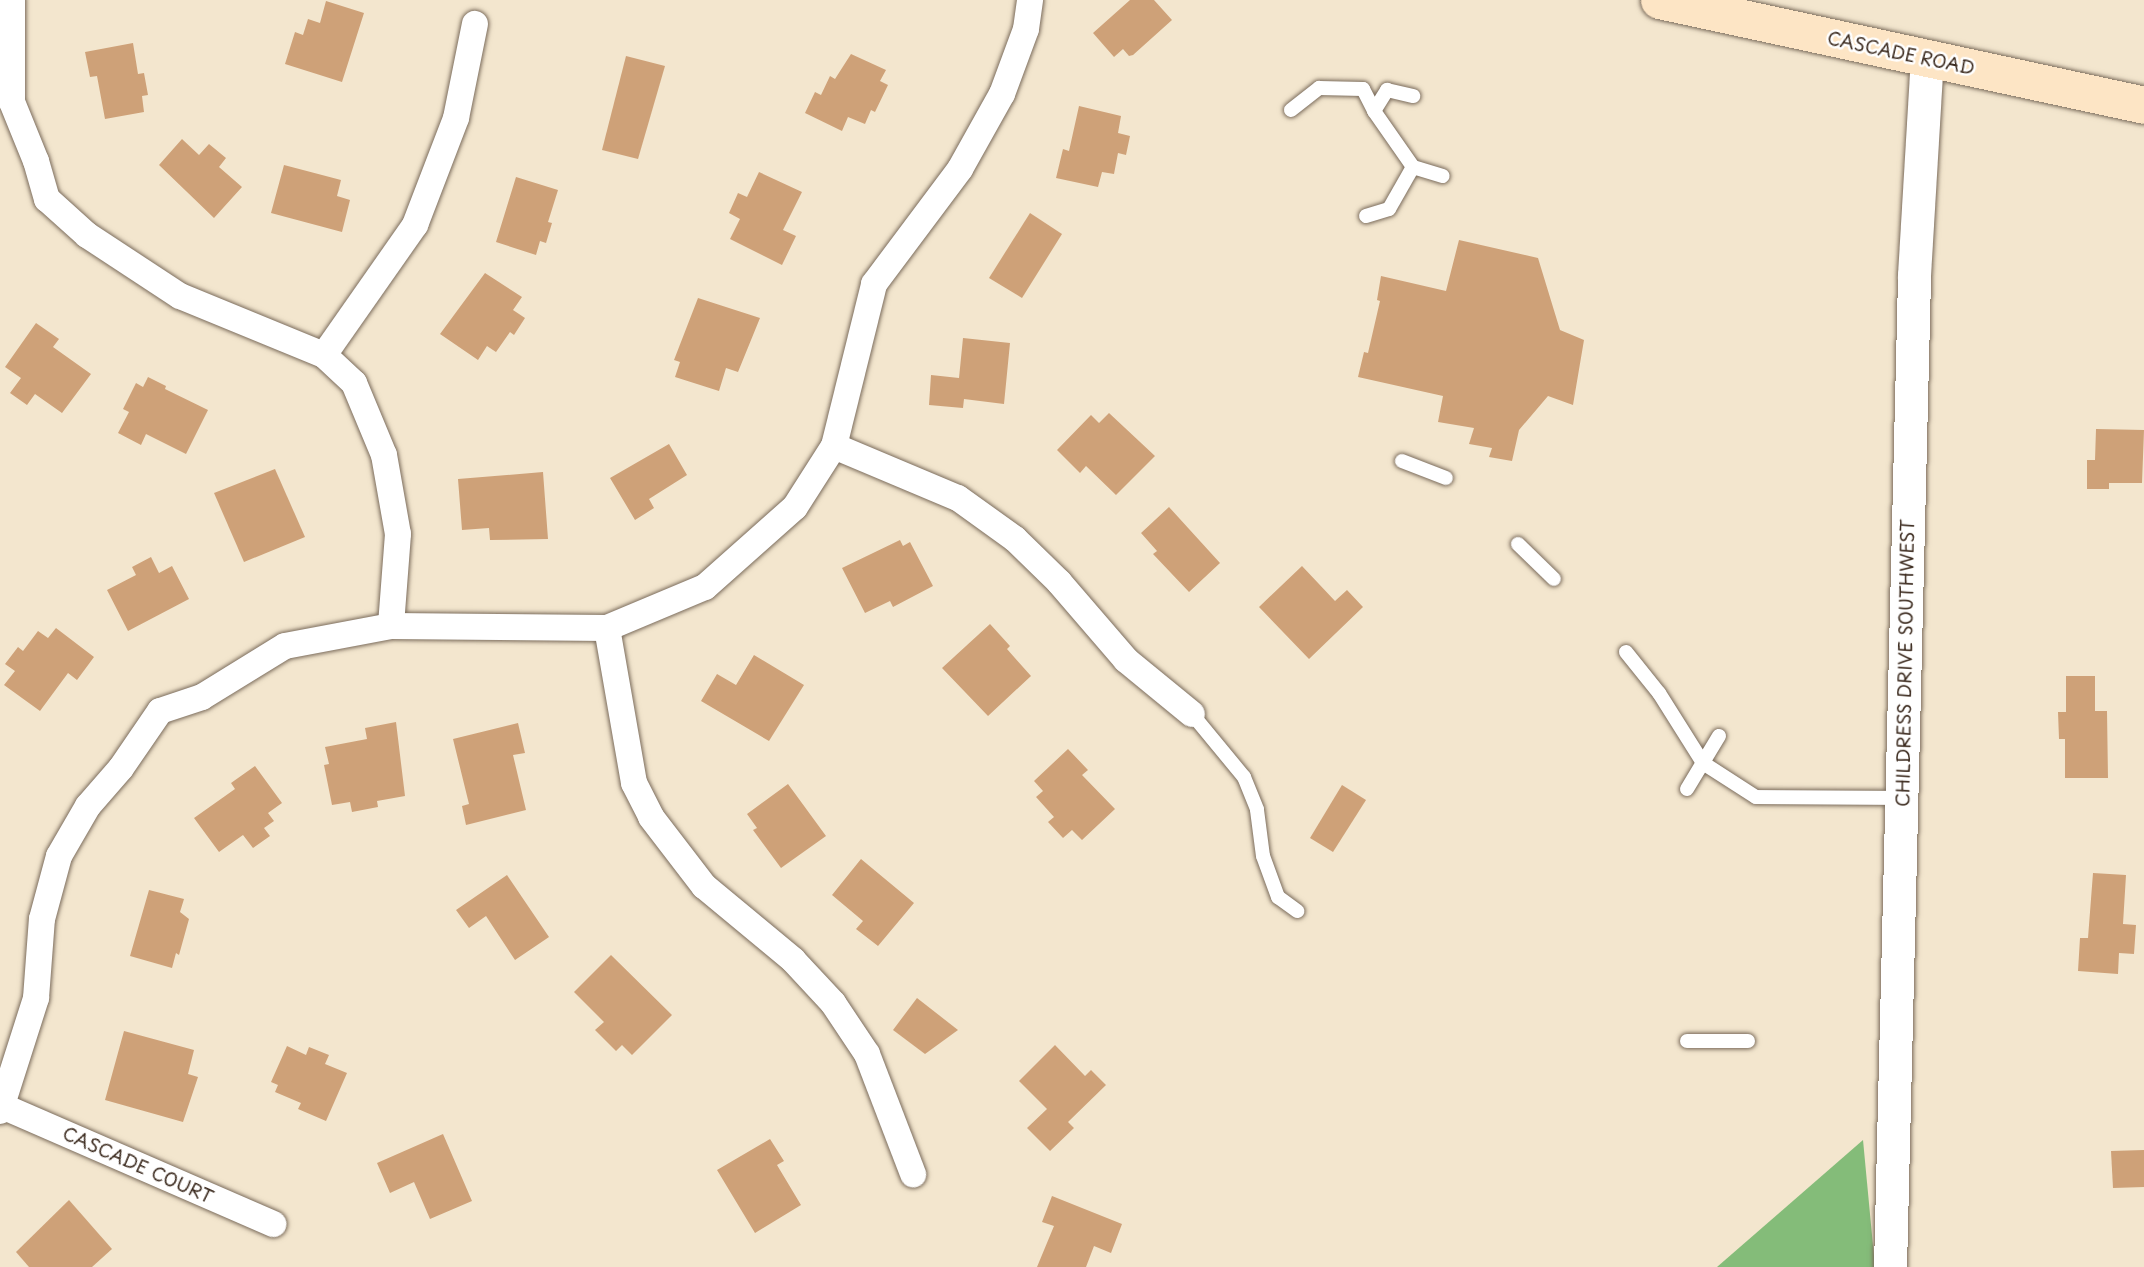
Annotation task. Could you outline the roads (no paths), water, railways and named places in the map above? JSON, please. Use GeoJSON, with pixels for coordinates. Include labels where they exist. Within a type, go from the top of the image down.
{"type":"FeatureCollection","features":[{"type":"Feature","properties":{"kind":"main road","name":"CASCADE ROAD"},"geometry":{"type":"LineString","coordinates":[[1659,0],[1703,4],[1927,59],[2144,105]]}},
{"type":"Feature","properties":{"kind":"street"},"geometry":{"type":"LineString","coordinates":[[12,0],[12,102],[36,161],[47,199],[88,235],[180,296],[324,355],[354,383],[384,455],[398,534],[391,626]]}},
{"type":"Feature","properties":{"kind":"street"},"geometry":{"type":"LineString","coordinates":[[1,1109],[36,998],[42,919],[59,856],[88,806],[121,768],[160,710],[202,697],[285,646],[391,626],[607,628],[705,587],[795,507],[834,446],[874,285],[960,169],[1002,94],[1026,29],[1030,0]]}},
{"type":"Feature","properties":{"kind":"street"},"geometry":{"type":"LineString","coordinates":[[324,355],[415,226],[456,118],[475,24]]}},
{"type":"Feature","properties":{"kind":"street","name":"CHILDRESS DRIVE SOUTHWEST"},"geometry":{"type":"LineString","coordinates":[[1890,1267],[1914,275],[1927,59]]}},
{"type":"Feature","properties":{"kind":"street"},"geometry":{"type":"LineString","coordinates":[[834,446],[958,498],[1015,540],[1059,582],[1126,660],[1192,714]]}},
{"type":"Feature","properties":{"kind":"street"},"geometry":{"type":"LineString","coordinates":[[607,628],[634,783],[651,817],[704,886],[793,960],[833,1003],[867,1054],[913,1174]]}},
{"type":"Feature","properties":{"kind":"street","name":"CASCADE COURT"},"geometry":{"type":"LineString","coordinates":[[1,1109],[273,1224]]}},
{"type":"Feature","properties":{"kind":"lane"},"geometry":{"type":"LineString","coordinates":[[1291,110],[1319,88],[1363,89],[1374,111],[1413,167],[1443,176]]}},
{"type":"Feature","properties":{"kind":"lane"},"geometry":{"type":"LineString","coordinates":[[1374,111],[1387,90],[1413,96]]}},
{"type":"Feature","properties":{"kind":"lane"},"geometry":{"type":"LineString","coordinates":[[1366,216],[1389,209],[1413,167]]}},
{"type":"Feature","properties":{"kind":"lane"},"geometry":{"type":"LineString","coordinates":[[1402,461],[1446,478]]}},
{"type":"Feature","properties":{"kind":"lane"},"geometry":{"type":"LineString","coordinates":[[1518,544],[1554,579]]}},
{"type":"Feature","properties":{"kind":"lane"},"geometry":{"type":"LineString","coordinates":[[1626,652],[1659,693],[1703,763],[1756,797],[1902,798]]}},
{"type":"Feature","properties":{"kind":"lane"},"geometry":{"type":"LineString","coordinates":[[1192,714],[1244,777],[1257,810],[1263,856],[1278,897],[1297,911]]}},
{"type":"Feature","properties":{"kind":"lane"},"geometry":{"type":"LineString","coordinates":[[1687,789],[1719,736]]}},
{"type":"Feature","properties":{"kind":"lane"},"geometry":{"type":"LineString","coordinates":[[1687,1041],[1748,1041]]}}]}
